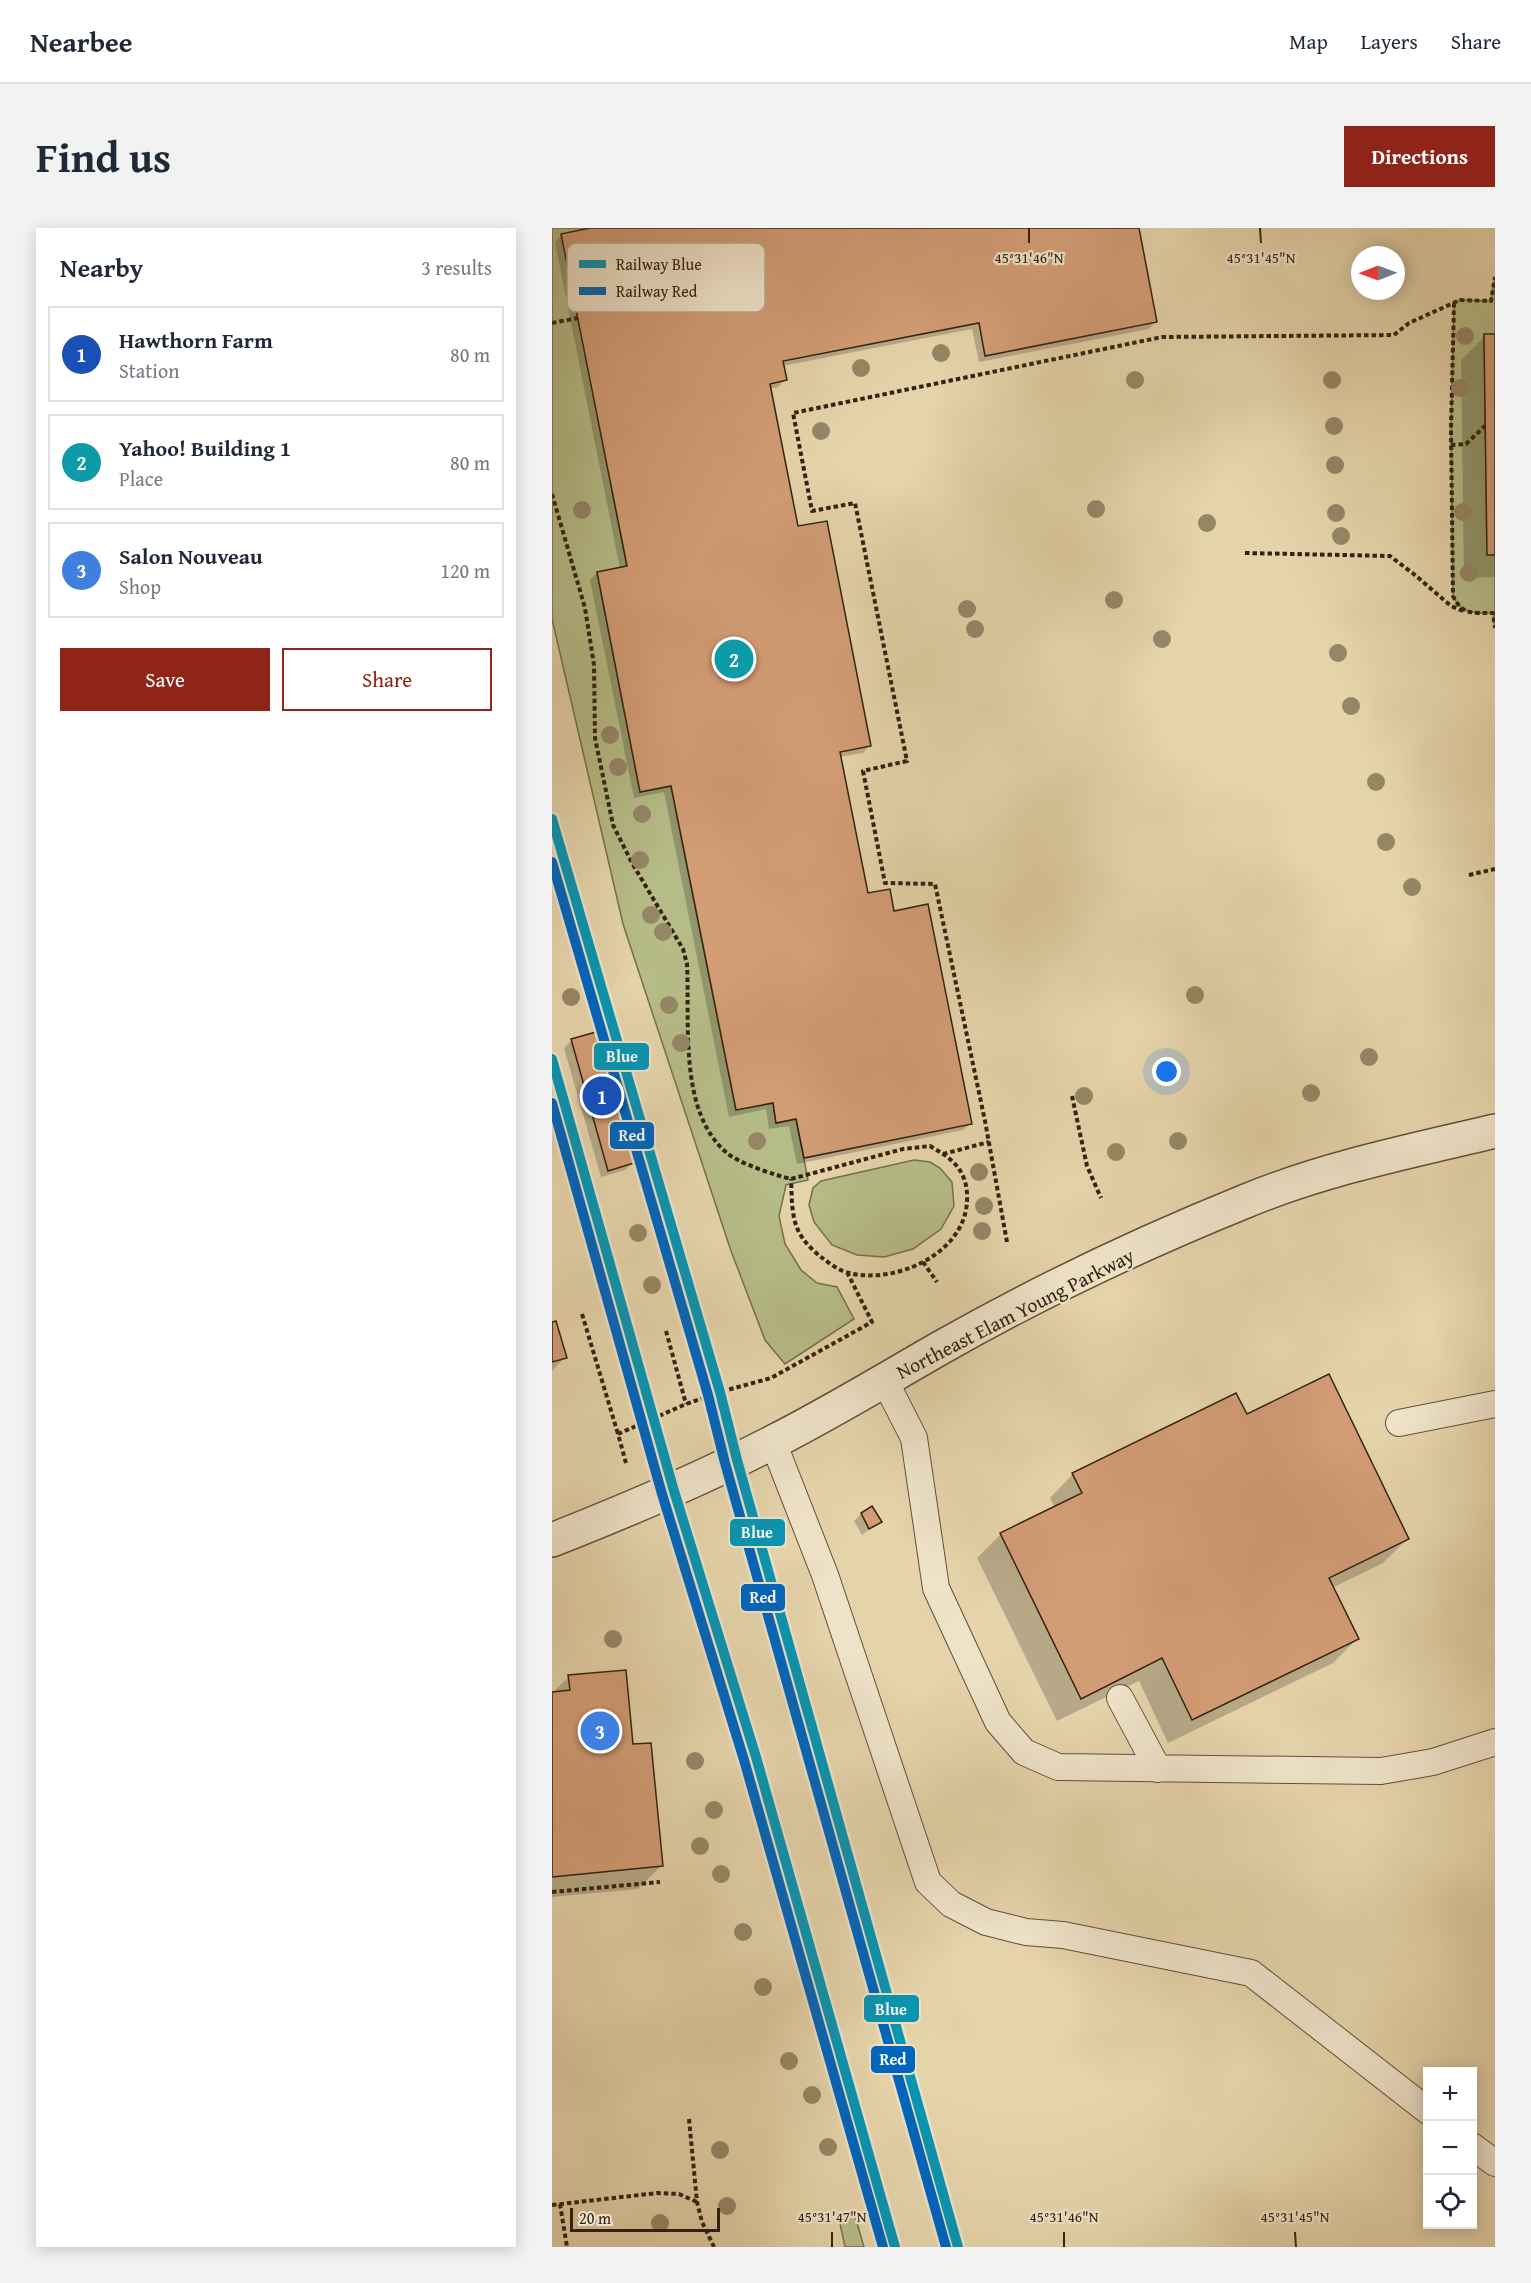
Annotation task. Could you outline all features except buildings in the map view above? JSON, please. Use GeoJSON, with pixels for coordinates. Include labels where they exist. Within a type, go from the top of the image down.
{"type":"FeatureCollection","features":[{"type":"Feature","properties":{"kind":"street","name":"Northeast Elam Young Parkway"},"geometry":{"type":"LineString","coordinates":[[552,1540],[674,1491],[773,1442],[944,1346],[1077,1276],[1247,1200],[1355,1164],[1495,1131]]}},
{"type":"Feature","properties":{"kind":"lane"},"geometry":{"type":"LineString","coordinates":[[885,1381],[914,1438],[936,1588],[998,1722],[1024,1752],[1058,1767],[1381,1771],[1433,1762],[1495,1742]]}},
{"type":"Feature","properties":{"kind":"lane"},"geometry":{"type":"LineString","coordinates":[[1399,1424],[1495,1404]]}},
{"type":"Feature","properties":{"kind":"lane"},"geometry":{"type":"LineString","coordinates":[[773,1442],[825,1575],[928,1882],[951,1904],[986,1922],[1026,1932],[1063,1935],[1251,1973],[1423,2107]]}},
{"type":"Feature","properties":{"kind":"lane"},"geometry":{"type":"LineString","coordinates":[[1120,1698],[1158,1769]]}},
{"type":"Feature","properties":{"kind":"lane"},"geometry":{"type":"LineString","coordinates":[[1477,2149],[1495,2163]]}},
{"type":"Feature","properties":{"kind":"path"},"geometry":{"type":"LineString","coordinates":[[1007,1242],[989,1142],[935,884],[885,883],[863,771],[907,760],[855,503],[812,511],[793,413],[1162,337],[1394,335],[1409,323],[1461,300],[1491,301],[1495,277]]}},
{"type":"Feature","properties":{"kind":"path"},"geometry":{"type":"LineString","coordinates":[[1454,303],[1451,445],[1453,596],[1458,605],[1469,613]]}},
{"type":"Feature","properties":{"kind":"path"},"geometry":{"type":"LineString","coordinates":[[552,323],[578,318]]}},
{"type":"Feature","properties":{"kind":"path"},"geometry":{"type":"LineString","coordinates":[[1451,445],[1466,444],[1485,426]]}},
{"type":"Feature","properties":{"kind":"path"},"geometry":{"type":"LineString","coordinates":[[552,494],[585,608],[594,665],[595,738],[614,825],[632,863],[683,949],[687,964],[691,1077],[703,1122],[713,1140],[729,1155],[791,1179],[903,1149],[930,1146],[954,1163],[966,1183],[968,1208],[957,1231],[943,1249],[923,1262],[902,1272],[875,1275],[848,1273],[829,1263],[811,1249],[796,1227],[792,1207],[791,1179]]}},
{"type":"Feature","properties":{"kind":"path"},"geometry":{"type":"LineString","coordinates":[[1245,553],[1390,556],[1451,606],[1469,613],[1493,613],[1495,628]]}},
{"type":"Feature","properties":{"kind":"path"},"geometry":{"type":"LineString","coordinates":[[1469,875],[1495,868]]}},
{"type":"Feature","properties":{"kind":"path"},"geometry":{"type":"LineString","coordinates":[[1072,1096],[1087,1166],[1101,1198]]}},
{"type":"Feature","properties":{"kind":"path"},"geometry":{"type":"LineString","coordinates":[[943,1154],[989,1142]]}},
{"type":"Feature","properties":{"kind":"path"},"geometry":{"type":"LineString","coordinates":[[923,1262],[937,1282]]}},
{"type":"Feature","properties":{"kind":"path"},"geometry":{"type":"LineString","coordinates":[[618,1434],[686,1404],[771,1378],[872,1322],[848,1273]]}},
{"type":"Feature","properties":{"kind":"path"},"geometry":{"type":"LineString","coordinates":[[582,1314],[626,1463]]}},
{"type":"Feature","properties":{"kind":"path"},"geometry":{"type":"LineString","coordinates":[[666,1331],[686,1404]]}},
{"type":"Feature","properties":{"kind":"path"},"geometry":{"type":"LineString","coordinates":[[552,1892],[660,1882]]}},
{"type":"Feature","properties":{"kind":"path"},"geometry":{"type":"LineString","coordinates":[[688,2119],[697,2202],[702,2222],[714,2247]]}},
{"type":"Feature","properties":{"kind":"path"},"geometry":{"type":"LineString","coordinates":[[552,2205],[657,2193],[679,2194],[697,2202]]}},
{"type":"Feature","properties":{"kind":"path"},"geometry":{"type":"LineString","coordinates":[[560,2204],[567,2247]]}},
{"type":"Feature","properties":{"kind":"green space"},"geometry":{"type":"Polygon","coordinates":[[[552,228],[590,228],[562,234],[567,260],[567,312],[577,312],[627,566],[597,572],[640,792],[671,786],[736,1110],[773,1103],[776,1123],[796,1119],[808,1180],[786,1185],[779,1216],[785,1244],[801,1270],[817,1283],[837,1287],[854,1319],[785,1364],[765,1340],[731,1251],[623,924],[552,619],[552,228]]]}},
{"type":"Feature","properties":{"kind":"green space"},"geometry":{"type":"Polygon","coordinates":[[[1495,277],[1495,334],[1484,335],[1487,554],[1495,555],[1495,628],[1493,613],[1474,613],[1464,610],[1453,596],[1451,429],[1454,303],[1460,300],[1491,301],[1495,277]]]}},
{"type":"Feature","properties":{"kind":"green space"},"geometry":{"type":"Polygon","coordinates":[[[914,1160],[930,1162],[940,1168],[952,1182],[954,1206],[941,1229],[913,1249],[884,1257],[857,1255],[832,1245],[814,1222],[809,1205],[813,1188],[821,1181],[914,1160]]]}},
{"type":"Feature","properties":{"kind":"green space"},"geometry":{"type":"Polygon","coordinates":[[[855,2216],[864,2247],[845,2247],[839,2219],[855,2216]]]}},
{"type":"Feature","properties":{"kind":"rail line","name":"Blue"},"geometry":{"type":"LineString","coordinates":[[552,819],[720,1392],[737,1460],[958,2247]]}},
{"type":"Feature","properties":{"kind":"rail line","name":"Red"},"geometry":{"type":"LineString","coordinates":[[552,862],[708,1395],[725,1463],[946,2247]]}},
{"type":"Feature","properties":{"kind":"rail line","name":"Blue"},"geometry":{"type":"LineString","coordinates":[[552,1059],[674,1491],[756,1757],[895,2247]]}},
{"type":"Feature","properties":{"kind":"rail line","name":"Red"},"geometry":{"type":"LineString","coordinates":[[552,1103],[662,1494],[744,1760],[883,2247]]}},
{"type":"Feature","properties":{"kind":"place","name":"Yahoo! Building 1"},"geometry":{"type":"Point","coordinates":[734,659]}},
{"type":"Feature","properties":{"kind":"place","name":"Hawthorn Farm"},"geometry":{"type":"Point","coordinates":[602,1096]}},
{"type":"Feature","properties":{"kind":"place","name":"Salon Nouveau"},"geometry":{"type":"Point","coordinates":[600,1731]}}]}
